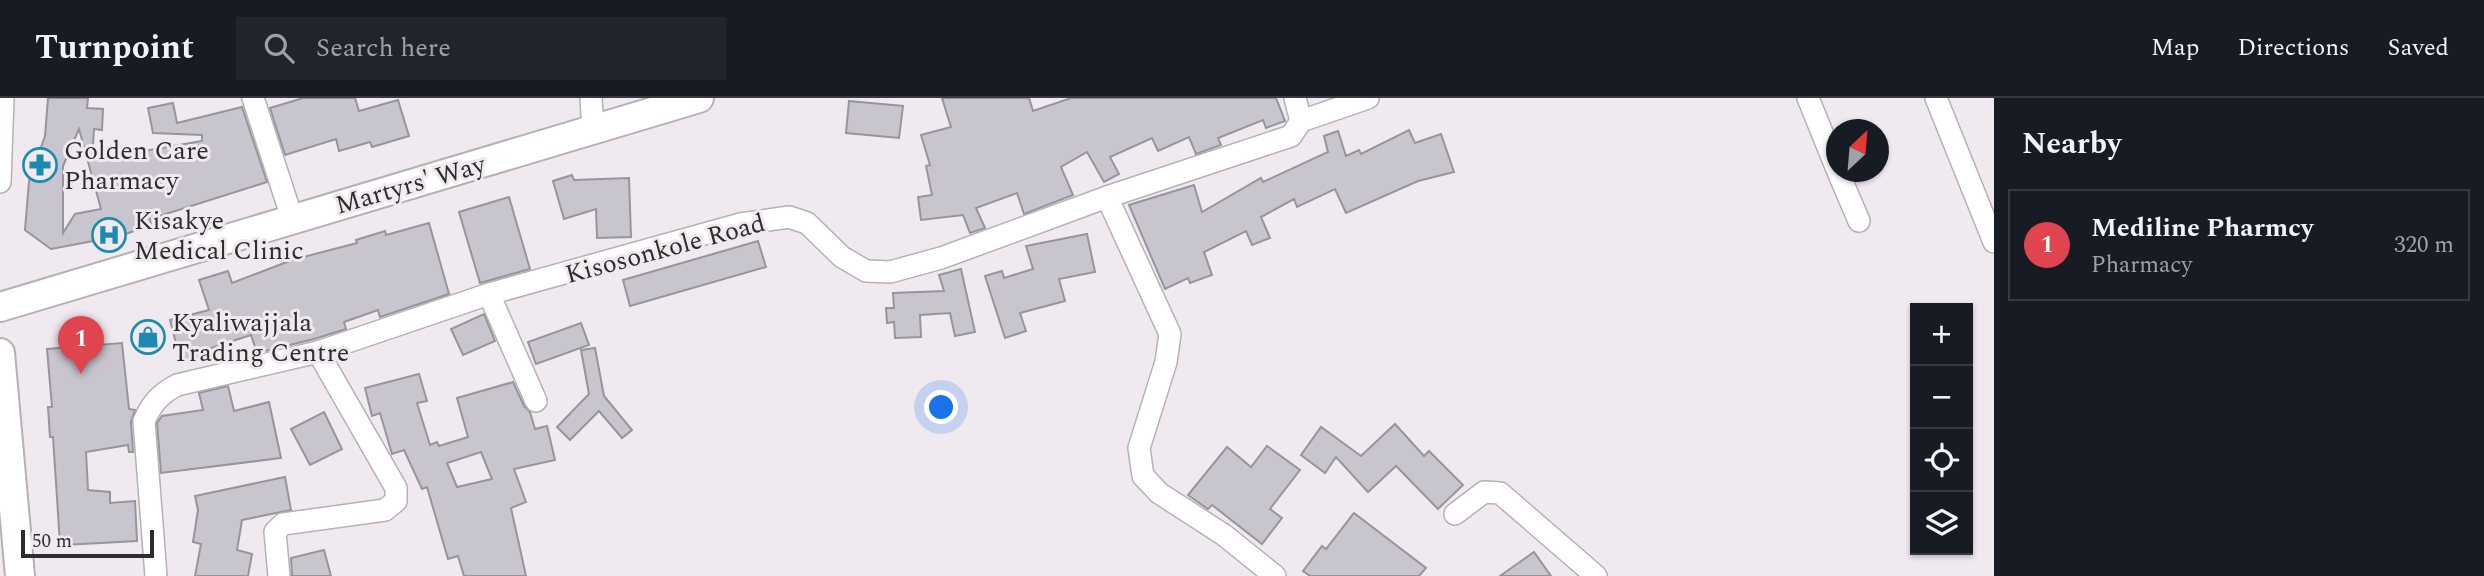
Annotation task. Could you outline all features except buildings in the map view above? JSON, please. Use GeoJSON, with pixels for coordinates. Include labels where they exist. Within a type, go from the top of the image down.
{"type":"FeatureCollection","features":[{"type":"Feature","properties":{"kind":"main road","name":"Martyrs' Way"},"geometry":{"type":"LineString","coordinates":[[0,307],[699,98]]}},
{"type":"Feature","properties":{"kind":"main road"},"geometry":{"type":"LineString","coordinates":[[0,353],[20,576]]}},
{"type":"Feature","properties":{"kind":"street"},"geometry":{"type":"LineString","coordinates":[[253,98],[292,218]]}},
{"type":"Feature","properties":{"kind":"street"},"geometry":{"type":"LineString","coordinates":[[591,98],[593,131]]}},
{"type":"Feature","properties":{"kind":"street"},"geometry":{"type":"LineString","coordinates":[[1295,98],[1301,121]]}},
{"type":"Feature","properties":{"kind":"street","name":"Kisosonkole Road"},"geometry":{"type":"LineString","coordinates":[[156,576],[144,421],[150,406],[161,394],[177,385],[317,352],[489,294],[740,224],[789,217],[807,223],[842,257],[866,271],[890,272],[941,258],[1107,197],[1291,136],[1301,121],[1368,98]]}},
{"type":"Feature","properties":{"kind":"street"},"geometry":{"type":"LineString","coordinates":[[1808,98],[1826,142]]}},
{"type":"Feature","properties":{"kind":"street"},"geometry":{"type":"LineString","coordinates":[[1936,98],[1994,242]]}},
{"type":"Feature","properties":{"kind":"street"},"geometry":{"type":"LineString","coordinates":[[0,182],[2,105]]}},
{"type":"Feature","properties":{"kind":"street"},"geometry":{"type":"LineString","coordinates":[[1842,182],[1859,221]]}},
{"type":"Feature","properties":{"kind":"street"},"geometry":{"type":"LineString","coordinates":[[1107,197],[1170,334],[1166,362],[1139,448],[1143,476],[1159,493],[1224,535],[1275,576]]}},
{"type":"Feature","properties":{"kind":"street"},"geometry":{"type":"LineString","coordinates":[[489,294],[536,401]]}},
{"type":"Feature","properties":{"kind":"street"},"geometry":{"type":"LineString","coordinates":[[279,576],[275,531],[283,524],[386,510],[397,501],[396,488],[317,352]]}},
{"type":"Feature","properties":{"kind":"street"},"geometry":{"type":"LineString","coordinates":[[1455,514],[1484,492],[1500,493],[1596,576]]}},
{"type":"Feature","properties":{"kind":"place","name":"Golden Care Pharmacy"},"geometry":{"type":"Point","coordinates":[40,165]}},
{"type":"Feature","properties":{"kind":"place","name":"Kisakye Medical Clinic"},"geometry":{"type":"Point","coordinates":[109,235]}},
{"type":"Feature","properties":{"kind":"place","name":"Kyaliwajjala Trading Centre"},"geometry":{"type":"Point","coordinates":[148,337]}},
{"type":"Feature","properties":{"kind":"place","name":"Mediline Pharmcy"},"geometry":{"type":"Point","coordinates":[81,374]}}]}
